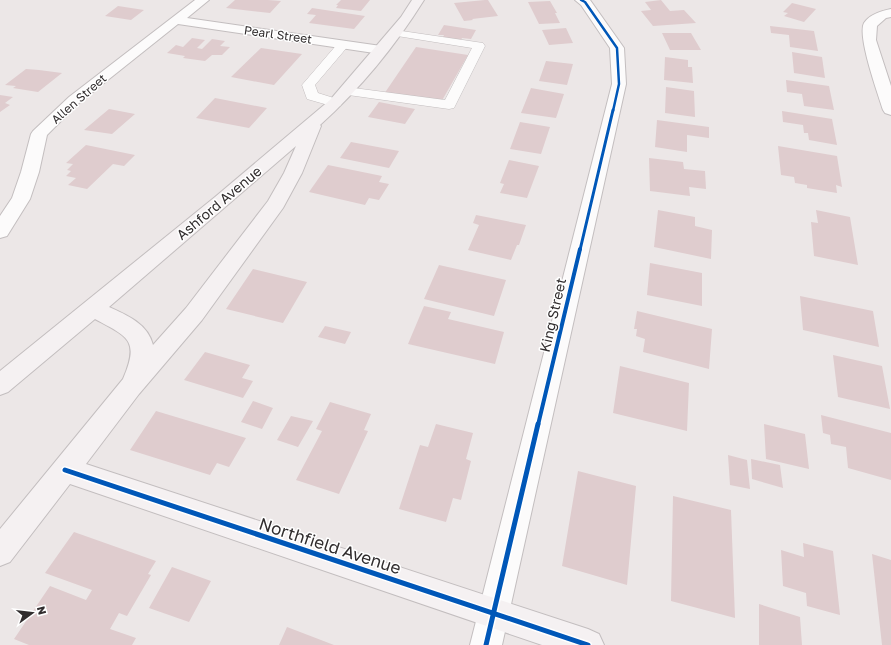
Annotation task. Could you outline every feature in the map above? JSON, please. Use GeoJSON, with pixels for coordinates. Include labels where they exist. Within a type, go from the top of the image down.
{"type":"FeatureCollection","features":[{"type":"Feature","properties":{"kind":"main road","name":"Ashford Avenue"},"geometry":{"type":"LineString","coordinates":[[0,385],[335,103],[381,50],[411,12],[418,0]]}},
{"type":"Feature","properties":{"kind":"main road"},"geometry":{"type":"LineString","coordinates":[[0,552],[131,387],[194,314],[276,204],[293,173],[315,121]]}},
{"type":"Feature","properties":{"kind":"main road"},"geometry":{"type":"LineString","coordinates":[[93,308],[129,327],[137,333],[142,342],[142,362],[131,387]]}},
{"type":"Feature","properties":{"kind":"main road","name":"Northfield Avenue"},"geometry":{"type":"LineString","coordinates":[[65,470],[588,645]]}},
{"type":"Feature","properties":{"kind":"street","name":"Allen Street"},"geometry":{"type":"LineString","coordinates":[[0,231],[21,199],[30,172],[39,134],[74,100],[175,20],[203,0]]}},
{"type":"Feature","properties":{"kind":"street","name":"King Street"},"geometry":{"type":"LineString","coordinates":[[486,645],[619,84],[617,48],[585,2],[581,0]]}},
{"type":"Feature","properties":{"kind":"street"},"geometry":{"type":"LineString","coordinates":[[891,12],[882,15],[870,25],[869,40],[891,110]]}},
{"type":"Feature","properties":{"kind":"street","name":"Pearl Street"},"geometry":{"type":"LineString","coordinates":[[175,20],[381,50]]}},
{"type":"Feature","properties":{"kind":"lane"},"geometry":{"type":"LineString","coordinates":[[346,91],[449,105],[479,46],[394,33]]}},
{"type":"Feature","properties":{"kind":"lane"},"geometry":{"type":"LineString","coordinates":[[335,103],[312,96],[308,85],[342,45]]}},
{"type":"Feature","properties":{"kind":"building"},"geometry":{"type":"Polygon","coordinates":[[[235,0],[281,1],[270,13],[226,8],[235,0]]]}},
{"type":"Feature","properties":{"kind":"building"},"geometry":{"type":"Polygon","coordinates":[[[341,0],[370,0],[361,11],[336,8],[338,5],[336,5],[341,0]]]}},
{"type":"Feature","properties":{"kind":"building"},"geometry":{"type":"Polygon","coordinates":[[[488,0],[498,16],[464,21],[454,3],[488,0]]]}},
{"type":"Feature","properties":{"kind":"building"},"geometry":{"type":"Polygon","coordinates":[[[661,0],[670,11],[684,10],[696,23],[653,26],[641,11],[651,10],[645,2],[661,0]]]}},
{"type":"Feature","properties":{"kind":"building"},"geometry":{"type":"Polygon","coordinates":[[[550,1],[557,13],[555,13],[560,23],[539,24],[528,2],[550,1]]]}},
{"type":"Feature","properties":{"kind":"building"},"geometry":{"type":"Polygon","coordinates":[[[792,3],[816,9],[804,22],[784,16],[788,13],[783,12],[792,3]]]}},
{"type":"Feature","properties":{"kind":"building"},"geometry":{"type":"Polygon","coordinates":[[[118,6],[144,10],[131,20],[105,16],[118,6]]]}},
{"type":"Feature","properties":{"kind":"building"},"geometry":{"type":"Polygon","coordinates":[[[312,8],[365,16],[354,29],[309,23],[316,15],[307,14],[312,8]]]}},
{"type":"Feature","properties":{"kind":"building"},"geometry":{"type":"Polygon","coordinates":[[[444,25],[476,30],[471,39],[462,38],[460,42],[442,39],[444,35],[438,35],[444,25]]]}},
{"type":"Feature","properties":{"kind":"building"},"geometry":{"type":"Polygon","coordinates":[[[770,26],[814,31],[818,51],[790,47],[789,35],[771,33],[770,26]]]}},
{"type":"Feature","properties":{"kind":"building"},"geometry":{"type":"Polygon","coordinates":[[[566,28],[573,43],[549,45],[542,30],[566,28]]]}},
{"type":"Feature","properties":{"kind":"building"},"geometry":{"type":"Polygon","coordinates":[[[662,33],[691,33],[701,50],[670,50],[662,33]]]}},
{"type":"Feature","properties":{"kind":"building"},"geometry":{"type":"Polygon","coordinates":[[[192,38],[205,40],[197,48],[202,49],[212,39],[225,41],[220,46],[230,47],[222,55],[212,55],[205,61],[183,58],[185,56],[167,53],[176,45],[183,47],[192,38]]]}},
{"type":"Feature","properties":{"kind":"building"},"geometry":{"type":"Polygon","coordinates":[[[416,47],[468,55],[440,104],[384,94],[416,47]]]}},
{"type":"Feature","properties":{"kind":"building"},"geometry":{"type":"Polygon","coordinates":[[[261,48],[302,54],[274,85],[231,77],[261,48]]]}},
{"type":"Feature","properties":{"kind":"building"},"geometry":{"type":"Polygon","coordinates":[[[792,52],[822,57],[825,78],[794,73],[792,52]]]}},
{"type":"Feature","properties":{"kind":"building"},"geometry":{"type":"Polygon","coordinates":[[[665,57],[688,60],[688,67],[692,67],[693,83],[664,80],[665,57]]]}},
{"type":"Feature","properties":{"kind":"building"},"geometry":{"type":"Polygon","coordinates":[[[546,61],[573,64],[567,85],[539,81],[546,61]]]}},
{"type":"Feature","properties":{"kind":"building"},"geometry":{"type":"Polygon","coordinates":[[[26,69],[62,73],[38,92],[13,88],[16,86],[5,85],[26,69]]]}},
{"type":"Feature","properties":{"kind":"building"},"geometry":{"type":"Polygon","coordinates":[[[786,80],[829,86],[834,110],[804,106],[802,94],[787,92],[786,80]]]}},
{"type":"Feature","properties":{"kind":"building"},"geometry":{"type":"Polygon","coordinates":[[[666,87],[694,91],[695,117],[665,113],[666,87]]]}},
{"type":"Feature","properties":{"kind":"building"},"geometry":{"type":"Polygon","coordinates":[[[531,88],[564,94],[556,118],[521,113],[531,88]]]}},
{"type":"Feature","properties":{"kind":"building"},"geometry":{"type":"Polygon","coordinates":[[[0,95],[13,97],[5,103],[10,105],[0,112],[0,95]]]}},
{"type":"Feature","properties":{"kind":"building"},"geometry":{"type":"Polygon","coordinates":[[[215,98],[267,108],[249,128],[196,118],[215,98]]]}},
{"type":"Feature","properties":{"kind":"building"},"geometry":{"type":"Polygon","coordinates":[[[379,102],[415,109],[405,124],[368,117],[379,102]]]}},
{"type":"Feature","properties":{"kind":"building"},"geometry":{"type":"Polygon","coordinates":[[[109,109],[135,114],[112,134],[84,130],[109,109]]]}},
{"type":"Feature","properties":{"kind":"building"},"geometry":{"type":"Polygon","coordinates":[[[782,111],[832,119],[837,145],[809,140],[808,133],[804,133],[803,125],[783,122],[782,111]]]}},
{"type":"Feature","properties":{"kind":"building"},"geometry":{"type":"Polygon","coordinates":[[[657,120],[709,127],[709,138],[687,135],[687,152],[655,147],[657,120]]]}},
{"type":"Feature","properties":{"kind":"building"},"geometry":{"type":"Polygon","coordinates":[[[520,122],[550,127],[541,154],[510,149],[520,122]]]}},
{"type":"Feature","properties":{"kind":"building"},"geometry":{"type":"Polygon","coordinates":[[[351,142],[399,151],[389,168],[340,158],[351,142]]]}},
{"type":"Feature","properties":{"kind":"building"},"geometry":{"type":"Polygon","coordinates":[[[86,145],[135,155],[124,166],[113,164],[87,189],[68,185],[76,178],[66,176],[71,171],[67,170],[73,164],[66,163],[86,145]]]}},
{"type":"Feature","properties":{"kind":"building"},"geometry":{"type":"Polygon","coordinates":[[[778,146],[837,156],[842,187],[836,185],[837,193],[807,188],[807,185],[795,183],[794,177],[781,175],[778,146]]]}},
{"type":"Feature","properties":{"kind":"building"},"geometry":{"type":"Polygon","coordinates":[[[649,158],[683,162],[684,169],[705,171],[706,189],[689,187],[690,196],[650,191],[649,158]]]}},
{"type":"Feature","properties":{"kind":"building"},"geometry":{"type":"Polygon","coordinates":[[[509,160],[539,166],[527,198],[500,193],[504,184],[500,183],[509,160]]]}},
{"type":"Feature","properties":{"kind":"building"},"geometry":{"type":"Polygon","coordinates":[[[328,165],[382,176],[379,182],[389,184],[379,200],[369,198],[365,205],[309,192],[328,165]]]}},
{"type":"Feature","properties":{"kind":"building"},"geometry":{"type":"Polygon","coordinates":[[[658,210],[695,217],[695,226],[712,230],[711,259],[654,247],[658,210]]]}},
{"type":"Feature","properties":{"kind":"building"},"geometry":{"type":"Polygon","coordinates":[[[816,210],[850,217],[858,265],[814,256],[811,222],[818,223],[816,210]]]}},
{"type":"Feature","properties":{"kind":"building"},"geometry":{"type":"Polygon","coordinates":[[[476,215],[526,225],[519,245],[517,245],[511,260],[468,250],[479,225],[473,223],[476,215]]]}},
{"type":"Feature","properties":{"kind":"building"},"geometry":{"type":"Polygon","coordinates":[[[650,263],[702,273],[702,306],[647,295],[650,263]]]}},
{"type":"Feature","properties":{"kind":"building"},"geometry":{"type":"Polygon","coordinates":[[[439,265],[506,280],[494,316],[424,299],[439,265]]]}},
{"type":"Feature","properties":{"kind":"building"},"geometry":{"type":"Polygon","coordinates":[[[253,269],[307,282],[283,323],[226,309],[253,269]]]}},
{"type":"Feature","properties":{"kind":"building"},"geometry":{"type":"Polygon","coordinates":[[[800,296],[873,311],[879,347],[803,330],[800,296]]]}},
{"type":"Feature","properties":{"kind":"building"},"geometry":{"type":"Polygon","coordinates":[[[424,306],[451,312],[448,319],[504,332],[495,364],[408,344],[424,306]]]}},
{"type":"Feature","properties":{"kind":"building"},"geometry":{"type":"Polygon","coordinates":[[[637,311],[712,329],[709,369],[643,352],[645,339],[636,336],[637,329],[634,329],[637,311]]]}},
{"type":"Feature","properties":{"kind":"building"},"geometry":{"type":"Polygon","coordinates":[[[325,326],[351,332],[345,344],[318,337],[325,326]]]}},
{"type":"Feature","properties":{"kind":"building"},"geometry":{"type":"Polygon","coordinates":[[[205,352],[250,365],[242,378],[253,381],[243,398],[184,380],[205,352]]]}},
{"type":"Feature","properties":{"kind":"building"},"geometry":{"type":"Polygon","coordinates":[[[833,355],[882,366],[890,409],[838,397],[833,355]]]}},
{"type":"Feature","properties":{"kind":"building"},"geometry":{"type":"Polygon","coordinates":[[[620,366],[689,383],[687,431],[613,413],[620,366]]]}},
{"type":"Feature","properties":{"kind":"building"},"geometry":{"type":"Polygon","coordinates":[[[253,401],[273,408],[262,429],[241,422],[253,401]]]}},
{"type":"Feature","properties":{"kind":"building"},"geometry":{"type":"Polygon","coordinates":[[[330,402],[371,414],[364,430],[368,431],[339,494],[296,480],[322,431],[316,429],[330,402]]]}},
{"type":"Feature","properties":{"kind":"building"},"geometry":{"type":"Polygon","coordinates":[[[156,411],[246,438],[229,467],[217,463],[210,475],[130,450],[156,411]]]}},
{"type":"Feature","properties":{"kind":"building"},"geometry":{"type":"Polygon","coordinates":[[[821,415],[891,433],[891,480],[848,468],[846,447],[831,444],[830,435],[823,433],[821,415]]]}},
{"type":"Feature","properties":{"kind":"building"},"geometry":{"type":"Polygon","coordinates":[[[291,416],[313,421],[298,447],[277,440],[291,416]]]}},
{"type":"Feature","properties":{"kind":"building"},"geometry":{"type":"Polygon","coordinates":[[[436,424],[473,433],[466,459],[471,461],[461,500],[453,498],[446,522],[399,509],[420,445],[428,447],[436,424]]]}},
{"type":"Feature","properties":{"kind":"building"},"geometry":{"type":"Polygon","coordinates":[[[764,424],[805,434],[809,469],[766,459],[764,424]]]}},
{"type":"Feature","properties":{"kind":"building"},"geometry":{"type":"Polygon","coordinates":[[[728,455],[747,460],[750,489],[730,485],[728,455]]]}},
{"type":"Feature","properties":{"kind":"building"},"geometry":{"type":"Polygon","coordinates":[[[751,459],[780,465],[783,488],[752,479],[751,459]]]}},
{"type":"Feature","properties":{"kind":"building"},"geometry":{"type":"Polygon","coordinates":[[[578,471],[636,486],[627,585],[562,566],[578,471]]]}},
{"type":"Feature","properties":{"kind":"building"},"geometry":{"type":"Polygon","coordinates":[[[673,496],[731,510],[735,618],[671,601],[673,496]]]}},
{"type":"Feature","properties":{"kind":"building"},"geometry":{"type":"Polygon","coordinates":[[[74,532],[156,561],[148,574],[151,575],[127,616],[119,613],[110,629],[136,638],[132,645],[29,645],[14,639],[50,586],[86,600],[92,590],[45,573],[74,532]]]}},
{"type":"Feature","properties":{"kind":"building"},"geometry":{"type":"Polygon","coordinates":[[[803,543],[833,551],[840,615],[807,606],[806,593],[783,586],[781,550],[804,557],[803,543]]]}},
{"type":"Feature","properties":{"kind":"building"},"geometry":{"type":"Polygon","coordinates":[[[872,554],[891,560],[891,645],[882,645],[872,554]]]}},
{"type":"Feature","properties":{"kind":"building"},"geometry":{"type":"Polygon","coordinates":[[[172,567],[211,581],[189,622],[149,608],[172,567]]]}},
{"type":"Feature","properties":{"kind":"building"},"geometry":{"type":"Polygon","coordinates":[[[759,604],[800,617],[802,645],[759,645],[759,604]]]}},
{"type":"Feature","properties":{"kind":"building"},"geometry":{"type":"Polygon","coordinates":[[[287,627],[334,645],[279,645],[287,627]]]}},
{"type":"Feature","properties":{"kind":"cycle path"},"geometry":{"type":"LineString","coordinates":[[486,645],[619,84],[617,48],[585,2],[581,0]]}},
{"type":"Feature","properties":{"kind":"cycle path"},"geometry":{"type":"LineString","coordinates":[[65,470],[588,645]]}}]}
